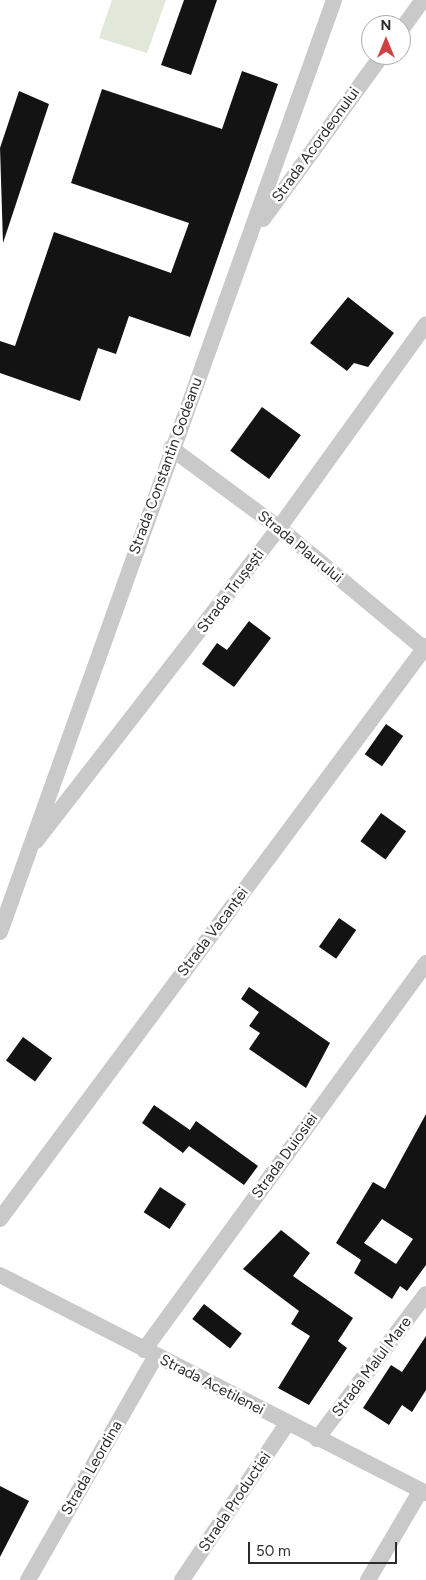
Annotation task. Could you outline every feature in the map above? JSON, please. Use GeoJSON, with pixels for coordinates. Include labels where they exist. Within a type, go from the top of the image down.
{"type":"FeatureCollection","features":[{"type":"Feature","properties":{"kind":"street","name":"Strada Constantin Godeanu"},"geometry":{"type":"LineString","coordinates":[[0,932],[171,448],[251,236],[334,0]]}},
{"type":"Feature","properties":{"kind":"street"},"geometry":{"type":"LineString","coordinates":[[411,16],[423,0]]}},
{"type":"Feature","properties":{"kind":"street","name":"Strada Acordeonului"},"geometry":{"type":"LineString","coordinates":[[251,236],[375,65]]}},
{"type":"Feature","properties":{"kind":"street","name":"Strada Trușești"},"geometry":{"type":"LineString","coordinates":[[28,852],[279,528],[426,324]]}},
{"type":"Feature","properties":{"kind":"street","name":"Strada Plaurului"},"geometry":{"type":"LineString","coordinates":[[171,448],[279,528],[425,648]]}},
{"type":"Feature","properties":{"kind":"street","name":"Strada Vacanței"},"geometry":{"type":"LineString","coordinates":[[0,1219],[425,648]]}},
{"type":"Feature","properties":{"kind":"street","name":"Strada Duiosiei"},"geometry":{"type":"LineString","coordinates":[[150,1353],[426,963]]}},
{"type":"Feature","properties":{"kind":"street","name":"Strada Acetilenei"},"geometry":{"type":"LineString","coordinates":[[0,1275],[287,1424],[423,1491]]}},
{"type":"Feature","properties":{"kind":"street","name":"Strada Malul Mare"},"geometry":{"type":"LineString","coordinates":[[317,1439],[426,1294]]}},
{"type":"Feature","properties":{"kind":"street","name":"Strada Leordina"},"geometry":{"type":"LineString","coordinates":[[28,1580],[150,1353]]}},
{"type":"Feature","properties":{"kind":"street","name":"Strada Productiei"},"geometry":{"type":"LineString","coordinates":[[182,1580],[287,1424]]}},
{"type":"Feature","properties":{"kind":"street"},"geometry":{"type":"LineString","coordinates":[[368,1580],[423,1491]]}},
{"type":"Feature","properties":{"kind":"shaded area"},"geometry":{"type":"Polygon","coordinates":[[[112,0],[166,0],[147,53],[99,38],[112,0]]]}},
{"type":"Feature","properties":{"kind":"building"},"geometry":{"type":"Polygon","coordinates":[[[184,0],[217,0],[191,75],[161,65],[184,0]]]}},
{"type":"Feature","properties":{"kind":"building"},"geometry":{"type":"Polygon","coordinates":[[[242,71],[278,84],[190,337],[129,316],[116,354],[98,348],[80,401],[0,373],[0,341],[15,346],[54,232],[171,273],[189,223],[71,183],[102,89],[222,129],[242,71]]]}},
{"type":"Feature","properties":{"kind":"building"},"geometry":{"type":"Polygon","coordinates":[[[19,91],[49,104],[3,243],[0,148],[19,91]]]}},
{"type":"Feature","properties":{"kind":"building"},"geometry":{"type":"Polygon","coordinates":[[[348,297],[394,333],[368,367],[354,363],[347,371],[310,343],[348,297]]]}},
{"type":"Feature","properties":{"kind":"building"},"geometry":{"type":"Polygon","coordinates":[[[262,407],[301,435],[269,479],[230,451],[262,407]]]}},
{"type":"Feature","properties":{"kind":"building"},"geometry":{"type":"Polygon","coordinates":[[[249,621],[271,638],[234,687],[202,664],[217,643],[227,650],[249,621]]]}},
{"type":"Feature","properties":{"kind":"building"},"geometry":{"type":"Polygon","coordinates":[[[386,724],[403,736],[382,766],[365,754],[386,724]]]}},
{"type":"Feature","properties":{"kind":"building"},"geometry":{"type":"Polygon","coordinates":[[[381,813],[406,831],[386,860],[360,841],[381,813]]]}},
{"type":"Feature","properties":{"kind":"building"},"geometry":{"type":"Polygon","coordinates":[[[339,918],[356,930],[336,959],[319,947],[339,918]]]}},
{"type":"Feature","properties":{"kind":"building"},"geometry":{"type":"Polygon","coordinates":[[[249,987],[330,1043],[306,1088],[249,1049],[260,1033],[249,1026],[259,1012],[241,999],[249,987]]]}},
{"type":"Feature","properties":{"kind":"building"},"geometry":{"type":"Polygon","coordinates":[[[23,1037],[52,1058],[35,1082],[6,1060],[23,1037]]]}},
{"type":"Feature","properties":{"kind":"building"},"geometry":{"type":"Polygon","coordinates":[[[154,1105],[190,1130],[196,1121],[258,1166],[244,1185],[189,1146],[183,1153],[142,1123],[154,1105]]]}},
{"type":"Feature","properties":{"kind":"building"},"geometry":{"type":"Polygon","coordinates":[[[426,1114],[426,1265],[407,1291],[400,1286],[392,1299],[354,1273],[361,1260],[336,1243],[373,1182],[385,1189],[426,1114]],[[382,1219],[364,1243],[396,1264],[413,1239],[382,1219]]]}},
{"type":"Feature","properties":{"kind":"building"},"geometry":{"type":"Polygon","coordinates":[[[160,1187],[186,1204],[170,1229],[144,1212],[160,1187]]]}},
{"type":"Feature","properties":{"kind":"building"},"geometry":{"type":"Polygon","coordinates":[[[281,1230],[310,1253],[293,1276],[353,1318],[338,1341],[347,1348],[309,1405],[278,1388],[310,1336],[291,1324],[299,1311],[243,1269],[281,1230]]]}},
{"type":"Feature","properties":{"kind":"building"},"geometry":{"type":"Polygon","coordinates":[[[204,1304],[242,1334],[230,1349],[192,1319],[204,1304]]]}},
{"type":"Feature","properties":{"kind":"building"},"geometry":{"type":"Polygon","coordinates":[[[426,1336],[426,1390],[412,1412],[402,1405],[389,1425],[363,1408],[391,1365],[402,1372],[426,1336]]]}},
{"type":"Feature","properties":{"kind":"building"},"geometry":{"type":"Polygon","coordinates":[[[0,1486],[29,1501],[0,1557],[0,1486]]]}}]}
